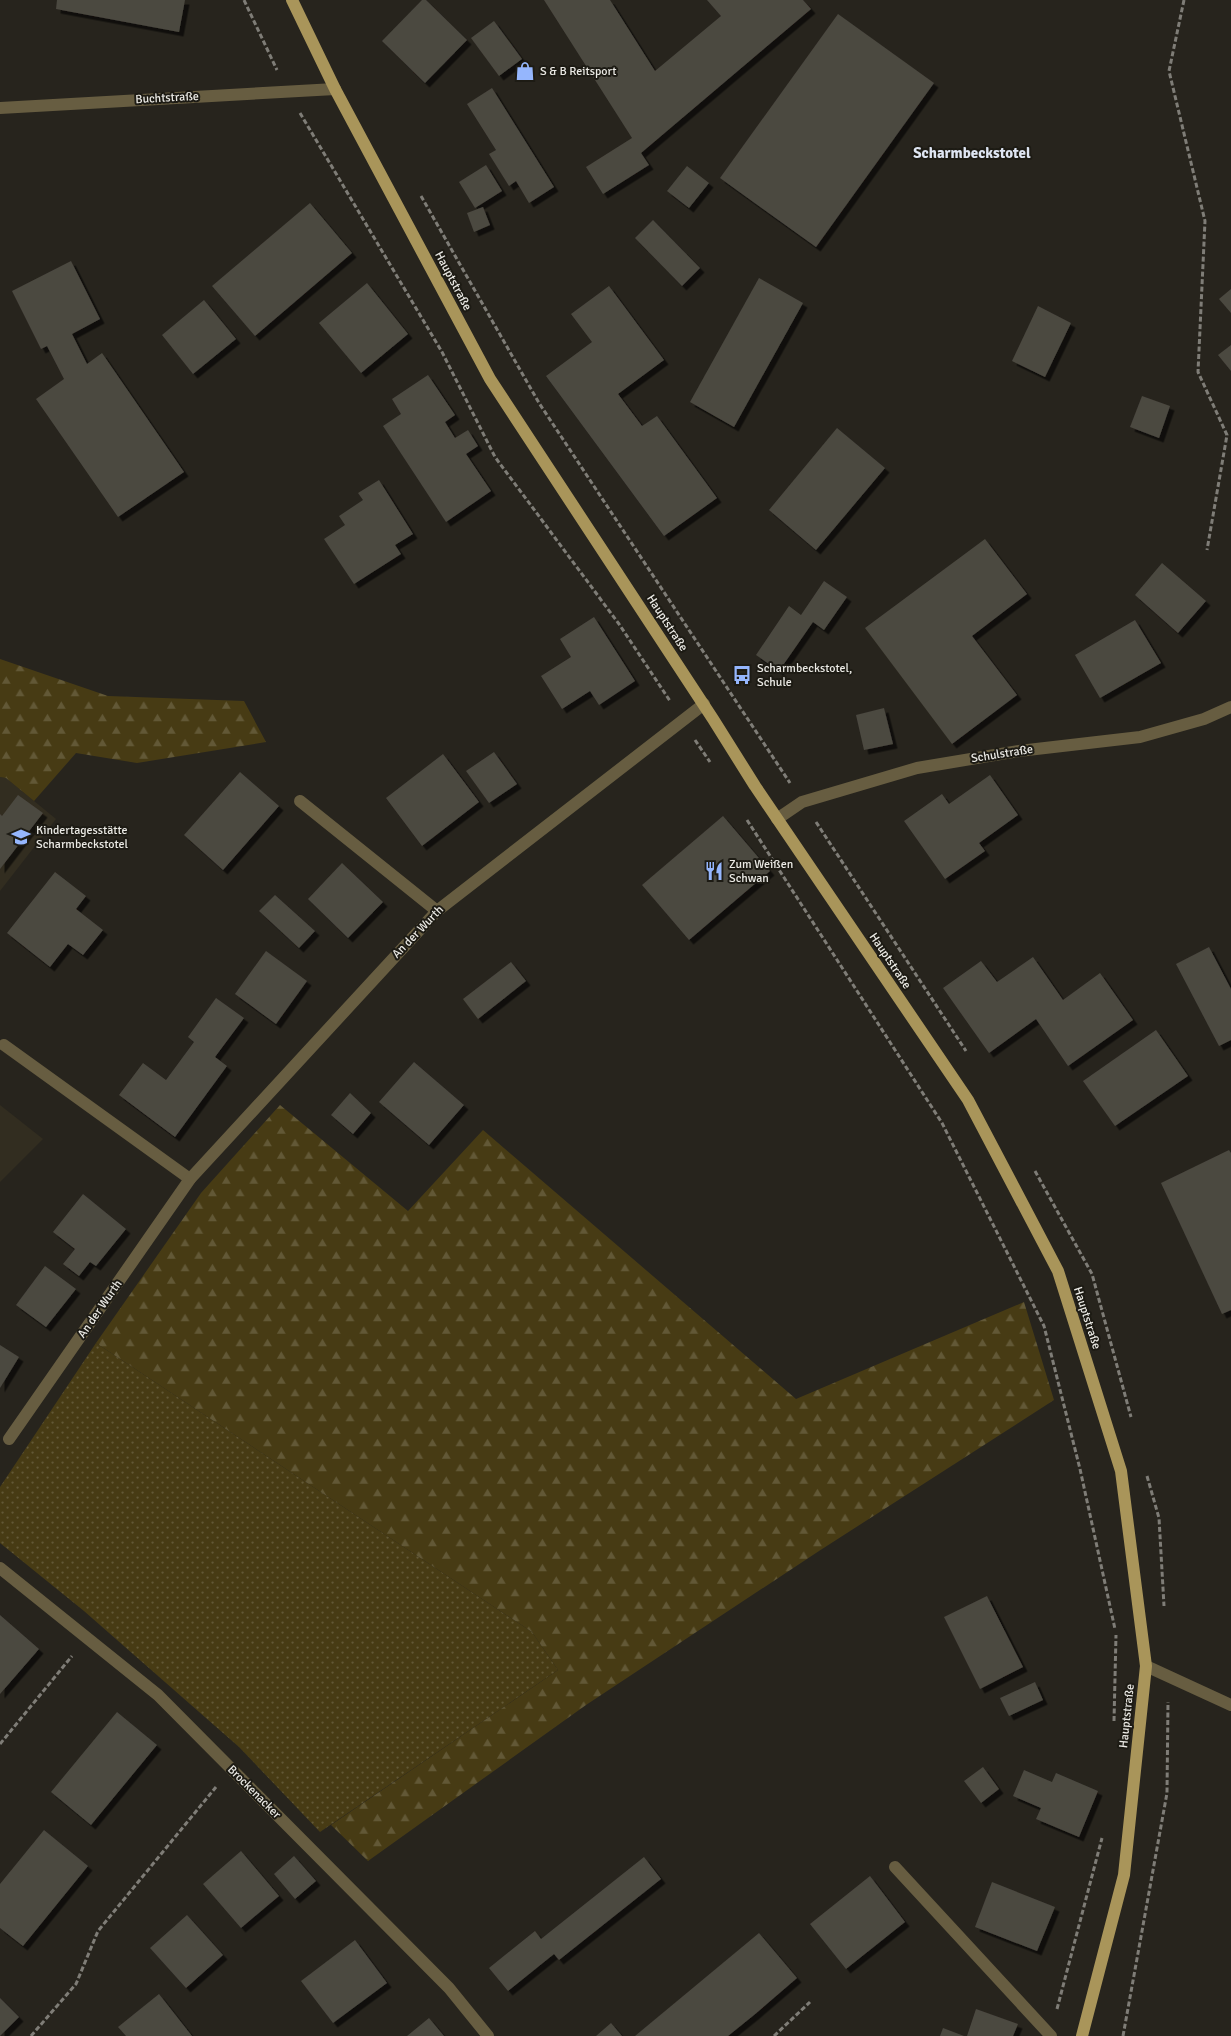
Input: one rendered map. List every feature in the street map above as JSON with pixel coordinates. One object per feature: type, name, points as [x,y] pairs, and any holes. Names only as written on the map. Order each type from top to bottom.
[{"type":"main road","name":"Hauptstraße","points":[[292,0],[335,89],[490,379],[704,704],[777,819],[968,1100],[1058,1271],[1121,1471],[1146,1666],[1124,1875],[1082,2036]]},
{"type":"street","name":"Buchtstraße","points":[[0,108],[335,89]]},
{"type":"street","name":"An der Wurth","points":[[9,1439],[190,1179],[437,911],[684,722],[704,704]]},
{"type":"street","name":"Schulstraße","points":[[777,819],[802,802],[917,768],[1018,751],[1140,737],[1204,719],[1231,707]]},
{"type":"street","points":[[300,801],[437,911]]},
{"type":"street","points":[[4,1045],[190,1179]]},
{"type":"street","name":"Brockenacker","points":[[0,1568],[158,1695],[449,1988],[488,2036]]},
{"type":"street","points":[[1146,1666],[1231,1705]]},
{"type":"street","points":[[895,1867],[1050,2036]]},
{"type":"path","points":[[244,0],[287,92],[442,352],[496,457],[619,624],[715,770]]},
{"type":"path","points":[[1184,0],[1169,70],[1205,221],[1198,372],[1227,435],[1208,550]]},
{"type":"path","points":[[418,190],[539,403],[968,1055]]},
{"type":"path","points":[[746,818],[942,1123],[1044,1326],[1080,1469],[1116,1634],[1114,1728]]},
{"type":"path","points":[[1031,1164],[1092,1274],[1133,1424]]},
{"type":"path","points":[[1146,1471],[1159,1518],[1164,1606]]},
{"type":"path","points":[[0,1744],[86,1638]]},
{"type":"path","points":[[1123,2036],[1167,1793],[1168,1676]]},
{"type":"path","points":[[31,2036],[76,1984],[98,1932],[231,1769]]},
{"type":"path","points":[[1050,2036],[1104,1832]]},
{"type":"path","points":[[774,2036],[810,2002]]},
{"type":"shaded area","name":"Kindertagesstätte Scharmbeckstotel","points":[[0,777],[6,778],[56,819],[0,891]]},
{"type":"shaded area","points":[[0,1105],[43,1139],[0,1182]]},
{"type":"green space","points":[[0,659],[108,696],[244,701],[266,742],[137,763],[76,753],[34,801],[6,778],[0,777]]},
{"type":"green space","points":[[280,1105],[408,1211],[483,1130],[796,1399],[1024,1302],[1054,1400],[819,1551],[586,1705],[368,1861],[331,1825],[558,1670],[532,1632],[96,1343],[201,1193]]},
{"type":"green space","points":[[96,1343],[532,1632],[558,1670],[320,1832],[239,1747],[84,1611],[0,1543],[0,1487]]},
{"type":"building","points":[[57,0],[185,0],[179,32],[56,9]]},
{"type":"building","points":[[422,0],[426,0],[467,40],[425,83],[382,41]]},
{"type":"building","points":[[544,0],[610,0],[655,71],[721,16],[707,0],[803,0],[811,9],[641,153],[649,165],[603,194],[586,167],[632,138]]},
{"type":"building","points":[[838,14],[934,83],[816,247],[720,178]]},
{"type":"building","points":[[494,21],[522,59],[499,76],[471,38]]},
{"type":"building","points":[[492,88],[554,187],[529,203],[516,181],[509,186],[489,154],[496,150],[467,104]]},
{"type":"building","points":[[486,165],[502,191],[475,208],[459,182]]},
{"type":"building","points":[[687,166],[709,183],[689,208],[667,191]]},
{"type":"building","points":[[310,203],[352,253],[255,336],[212,286]]},
{"type":"building","points":[[483,207],[490,225],[474,232],[467,213]]},
{"type":"building","points":[[653,220],[700,268],[682,286],[635,238]]},
{"type":"building","points":[[71,261],[100,319],[72,334],[87,364],[102,353],[184,472],[118,517],[36,399],[64,379],[47,346],[41,349],[12,291]]},
{"type":"building","points":[[759,278],[803,303],[734,427],[690,402]]},
{"type":"building","points":[[367,283],[408,334],[361,373],[319,323]]},
{"type":"building","points":[[609,286],[664,360],[618,394],[642,426],[657,416],[717,498],[664,536],[546,376],[592,342],[571,314]]},
{"type":"building","points":[[1231,289],[1231,313],[1219,299]]},
{"type":"building","points":[[204,300],[236,339],[193,374],[162,335]]},
{"type":"building","points":[[1038,306],[1071,323],[1045,377],[1012,361]]},
{"type":"building","points":[[1231,345],[1231,371],[1218,355]]},
{"type":"building","points":[[428,375],[455,415],[445,422],[455,438],[468,430],[478,446],[466,454],[491,491],[446,522],[383,426],[401,414],[392,399]]},
{"type":"building","points":[[1142,396],[1170,406],[1159,438],[1130,427]]},
{"type":"building","points":[[837,428],[885,468],[816,550],[769,510]]},
{"type":"building","points":[[379,480],[413,534],[395,545],[401,554],[354,584],[324,539],[345,525],[339,516],[363,500],[358,493]]},
{"type":"building","points":[[985,539],[1027,594],[972,636],[1017,695],[952,744],[865,628]]},
{"type":"building","points":[[1162,563],[1206,601],[1178,633],[1135,595]]},
{"type":"building","points":[[824,581],[847,597],[824,630],[813,622],[779,671],[756,655],[789,606],[801,615]]},
{"type":"building","points":[[594,617],[635,681],[599,705],[590,691],[562,709],[541,676],[571,657],[560,639]]},
{"type":"building","points":[[1135,620],[1161,663],[1100,698],[1075,655]]},
{"type":"building","points":[[884,708],[893,744],[864,750],[856,715]]},
{"type":"building","points":[[494,752],[517,784],[489,803],[466,771]]},
{"type":"building","points":[[443,754],[479,802],[422,846],[386,798]]},
{"type":"building","points":[[240,772],[279,806],[223,870],[184,835]]},
{"type":"building","points":[[990,775],[1018,815],[979,843],[985,851],[945,879],[904,821],[942,794],[949,804]]},
{"type":"building","points":[[18,795],[43,813],[0,869],[0,814],[2,816]]},
{"type":"building","points":[[723,816],[770,871],[689,940],[642,885]]},
{"type":"building","points":[[342,863],[383,902],[348,938],[308,899]]},
{"type":"building","points":[[55,872],[86,896],[76,909],[103,930],[83,955],[68,944],[50,967],[7,933]]},
{"type":"building","points":[[275,895],[315,931],[299,948],[259,911]]},
{"type":"building","points":[[1209,947],[1231,989],[1231,1040],[1219,1046],[1176,964]]},
{"type":"building","points":[[266,951],[307,981],[276,1024],[235,994]]},
{"type":"building","points":[[1033,957],[1063,1000],[1100,973],[1133,1020],[1068,1066],[1036,1019],[989,1053],[943,988],[981,961],[997,982]]},
{"type":"building","points":[[511,962],[526,981],[478,1019],[463,999]]},
{"type":"building","points":[[216,998],[244,1018],[215,1057],[227,1066],[175,1137],[119,1095],[143,1063],[166,1080],[194,1042],[188,1037]]},
{"type":"building","points":[[1156,1030],[1188,1076],[1115,1126],[1083,1081]]},
{"type":"building","points":[[414,1062],[464,1105],[429,1145],[379,1102]]},
{"type":"building","points":[[350,1093],[371,1113],[353,1134],[331,1115]]},
{"type":"building","points":[[1229,1150],[1231,1153],[1231,1310],[1222,1314],[1161,1183]]},
{"type":"building","points":[[83,1194],[126,1229],[96,1266],[90,1262],[79,1276],[63,1264],[75,1249],[53,1232]]},
{"type":"building","points":[[45,1266],[76,1289],[46,1327],[16,1305]]},
{"type":"building","points":[[0,1345],[19,1357],[0,1388]]},
{"type":"building","points":[[987,1596],[1023,1667],[980,1689],[944,1617]]},
{"type":"building","points":[[0,1615],[39,1649],[0,1694]]},
{"type":"building","points":[[1035,1682],[1043,1700],[1009,1716],[1000,1698]]},
{"type":"building","points":[[117,1712],[157,1745],[91,1825],[51,1792]]},
{"type":"building","points":[[983,1767],[999,1789],[981,1803],[964,1781]]},
{"type":"building","points":[[1024,1770],[1052,1782],[1056,1773],[1098,1791],[1079,1837],[1036,1819],[1041,1808],[1013,1796]]},
{"type":"building","points":[[44,1830],[88,1866],[23,1946],[0,1928],[0,1884]]},
{"type":"building","points":[[241,1851],[279,1896],[241,1928],[203,1884]]},
{"type":"building","points":[[294,1856],[316,1881],[295,1899],[274,1874]]},
{"type":"building","points":[[644,1857],[661,1879],[559,1960],[554,1954],[508,1991],[489,1968],[535,1931],[541,1939]]},
{"type":"building","points":[[870,1876],[905,1922],[846,1969],[810,1924]]},
{"type":"building","points":[[992,1882],[1055,1907],[1037,1951],[975,1927]]},
{"type":"building","points":[[187,1915],[223,1955],[186,1988],[150,1948]]},
{"type":"building","points":[[759,1933],[797,1978],[754,2015],[728,2036],[635,2036]]},
{"type":"building","points":[[355,1940],[387,1983],[333,2023],[301,1981]]},
{"type":"building","points":[[159,1994],[192,2036],[126,2036],[118,2027]]},
{"type":"building","points":[[0,1998],[19,2017],[0,2036]]},
{"type":"building","points":[[976,2009],[1018,2024],[1013,2036],[967,2036]]},
{"type":"building","points":[[429,2018],[444,2036],[407,2036]]},
{"type":"building","points":[[611,2023],[622,2036],[596,2036]]},
{"type":"building","points":[[943,2028],[964,2036],[940,2036]]},
{"type":"place","name":"S & B Reitsport","points":[[525,71]]},
{"type":"place","name":"Scharmbeckstotel, Schule","points":[[742,675]]},
{"type":"place","name":"Kindertagesstätte Scharmbeckstotel","points":[[21,837]]},
{"type":"place","name":"Zum Weißen Schwan","points":[[714,871]]},
{"type":"district","name":"Scharmbeckstotel","points":[[972,153]]}]
